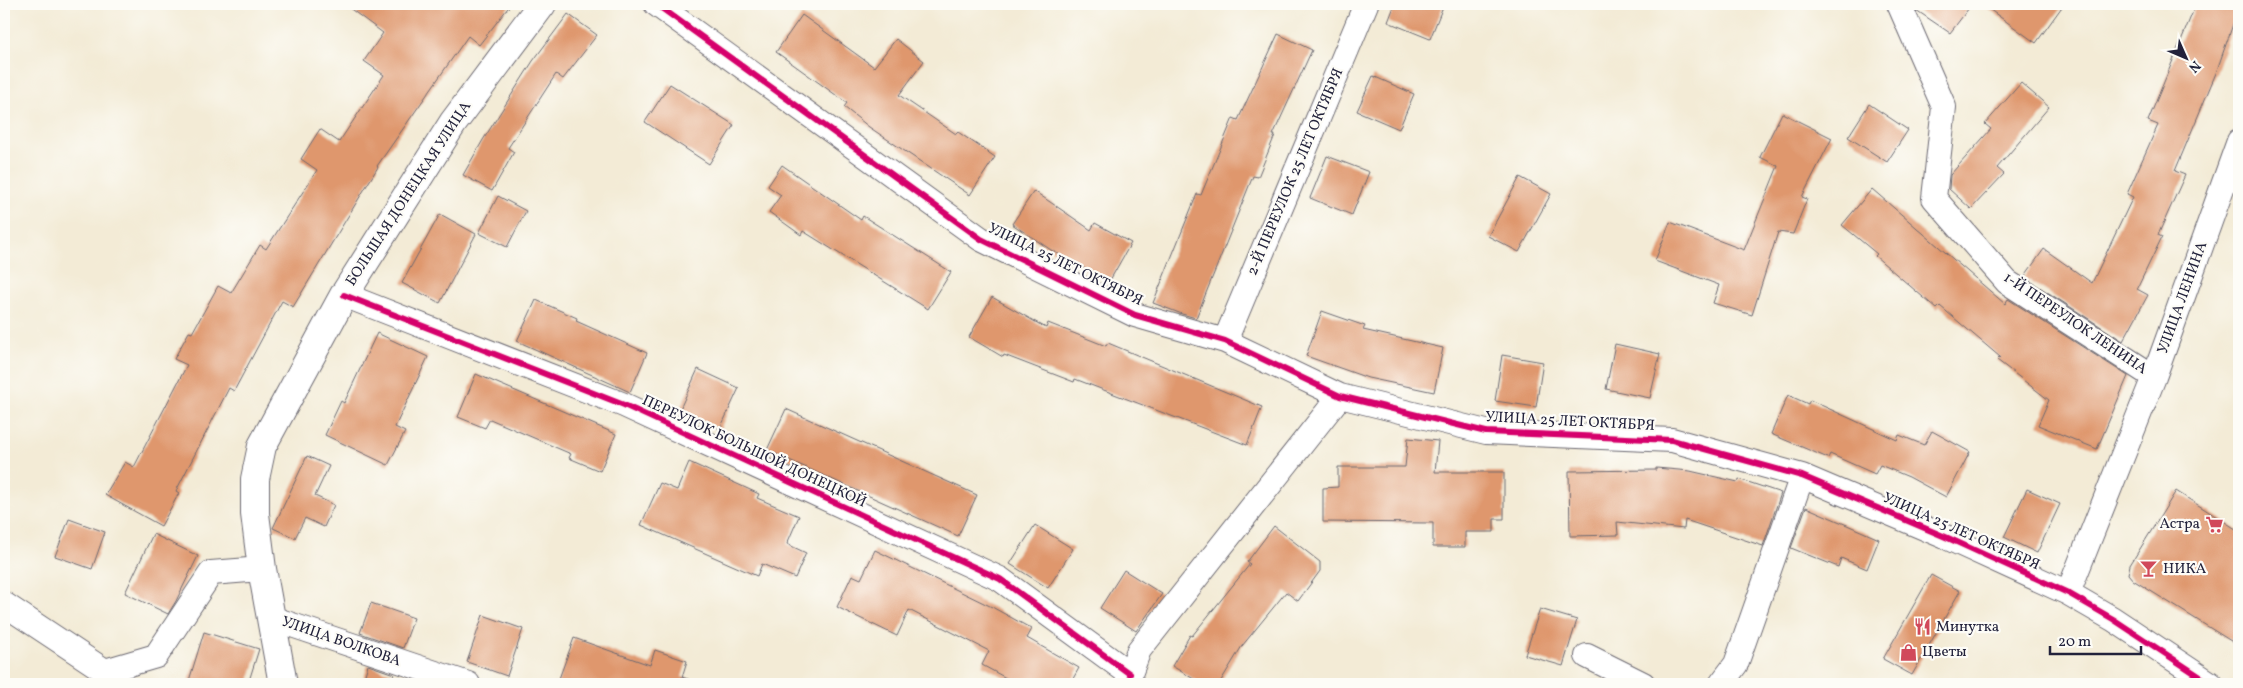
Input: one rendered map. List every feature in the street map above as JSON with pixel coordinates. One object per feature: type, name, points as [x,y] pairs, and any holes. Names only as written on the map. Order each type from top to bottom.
[{"type":"street","name":"БОЛЬШАЯ ДОНЕЦКАЯ УЛИЦА","points":[[284,684],[262,569],[255,514],[255,479],[262,446],[344,295],[453,123],[542,4]]},
{"type":"street","name":"УЛИЦА 25 ЛЕТ ОКТЯБРЯ","points":[[656,4],[981,239],[1135,315],[1225,341],[1340,396],[1486,432],[1672,440],[1802,476],[1948,538],[2068,593],[2112,619],[2211,684]]},
{"type":"street","name":"2-Й ПЕРЕУЛОК 25 ЛЕТ ОКТЯБРЯ","points":[[1225,341],[1366,4]]},
{"type":"street","name":"1-Й ПЕРЕУЛОК ЛЕНИНА","points":[[1899,4],[1944,107],[1934,198],[2007,282],[2154,377]]},
{"type":"street","name":"УЛИЦА ЛЕНИНА","points":[[2068,593],[2154,377],[2239,141]]},
{"type":"street","name":"ПЕРЕУЛОК БОЛЬШОЙ ДОНЕЦКОЙ","points":[[344,295],[624,405],[1000,579],[1131,679]]},
{"type":"street","points":[[1131,679],[1139,650],[1340,396]]},
{"type":"street","points":[[1721,684],[1736,664],[1802,476]]},
{"type":"street","points":[[4,604],[105,671],[156,656],[211,573],[262,569]]},
{"type":"street","name":"УЛИЦА ВОЛКОВА","points":[[271,618],[468,684]]},
{"type":"street","points":[[1587,656],[1643,684]]},
{"type":"building","points":[[344,4],[511,4],[479,45],[468,36],[377,166],[293,307],[282,301],[234,391],[229,388],[176,491],[179,493],[161,526],[105,495],[125,462],[134,467],[187,365],[174,359],[189,332],[192,333],[218,286],[231,293],[260,245],[266,249],[317,170],[301,159],[320,129],[339,142],[384,75],[364,61],[383,33]]},
{"type":"building","points":[[1395,4],[1444,4],[1430,39],[1388,22]]},
{"type":"building","points":[[1914,4],[1972,4],[1950,33],[1916,10]]},
{"type":"building","points":[[1982,4],[2064,4],[2036,43]]},
{"type":"building","points":[[2196,4],[2239,4],[2239,7],[2216,73],[2175,171],[2185,175],[2158,235],[2162,237],[2137,289],[2148,295],[2123,341],[2024,277],[2044,249],[2092,283],[2133,197],[2127,194],[2158,125],[2148,121]]},
{"type":"building","points":[[568,14],[597,35],[563,79],[556,74],[508,148],[514,152],[492,191],[463,175],[533,61]]},
{"type":"building","points":[[802,15],[874,67],[896,39],[924,61],[899,95],[956,134],[958,132],[995,157],[970,195],[869,127],[844,107],[847,103],[776,52]]},
{"type":"building","points":[[1278,34],[1312,50],[1273,135],[1275,135],[1258,177],[1253,176],[1196,318],[1153,303],[1197,194],[1201,195],[1233,118],[1238,120]]},
{"type":"building","points":[[1373,76],[1414,94],[1399,129],[1357,111]]},
{"type":"building","points":[[2021,83],[2049,107],[1997,168],[2004,174],[1971,209],[1949,189],[1950,175],[1991,129],[1985,124]]},
{"type":"building","points":[[670,84],[734,125],[709,164],[645,122]]},
{"type":"building","points":[[1869,104],[1908,130],[1887,162],[1848,137]]},
{"type":"building","points":[[1782,113],[1832,138],[1802,197],[1807,199],[1793,234],[1778,232],[1752,315],[1713,303],[1719,285],[1655,261],[1670,222],[1744,250],[1778,166],[1760,157]]},
{"type":"building","points":[[1327,156],[1369,172],[1352,215],[1310,198]]},
{"type":"building","points":[[782,165],[861,220],[863,216],[951,272],[928,309],[803,231],[801,235],[769,212],[781,195],[768,186]]},
{"type":"building","points":[[1520,177],[1551,194],[1519,252],[1488,236]]},
{"type":"building","points":[[1872,189],[2005,304],[2008,299],[2128,376],[2097,449],[2038,425],[2049,400],[1997,360],[2000,357],[1940,306],[1937,309],[1842,225]]},
{"type":"building","points":[[1034,191],[1091,230],[1095,223],[1131,243],[1109,282],[1051,250],[1012,224]]},
{"type":"building","points":[[498,196],[526,211],[507,247],[479,233]]},
{"type":"building","points":[[440,214],[476,234],[440,303],[402,283]]},
{"type":"building","points":[[992,297],[1046,328],[1048,323],[1106,346],[1108,343],[1262,407],[1247,445],[1075,379],[1074,382],[1004,355],[1003,357],[969,337]]},
{"type":"building","points":[[536,300],[577,318],[576,321],[647,353],[630,392],[517,341]]},
{"type":"building","points":[[1322,311],[1365,326],[1363,330],[1443,348],[1434,392],[1368,378],[1306,356]]},
{"type":"building","points":[[377,333],[428,357],[395,427],[405,432],[388,465],[325,435],[341,401],[344,403]]},
{"type":"building","points":[[1615,344],[1660,354],[1650,398],[1606,389]]},
{"type":"building","points":[[1502,355],[1543,362],[1536,407],[1495,401]]},
{"type":"building","points":[[698,369],[739,388],[720,429],[679,411]]},
{"type":"building","points":[[476,374],[616,434],[600,471],[569,458],[571,454],[490,419],[485,428],[458,417]]},
{"type":"building","points":[[1788,395],[1808,404],[1810,400],[1897,440],[1899,435],[1924,445],[1932,431],[1970,452],[1946,497],[1909,477],[1880,465],[1875,474],[1830,454],[1828,458],[1771,434]]},
{"type":"building","points":[[786,409],[977,495],[958,536],[767,450]]},
{"type":"building","points":[[1408,438],[1438,441],[1435,472],[1504,472],[1504,519],[1494,519],[1494,532],[1465,532],[1465,547],[1433,547],[1433,523],[1323,522],[1323,488],[1338,487],[1338,467],[1405,467]]},
{"type":"building","points":[[307,456],[329,466],[315,496],[334,505],[324,527],[305,518],[295,538],[273,528]]},
{"type":"building","points":[[689,462],[759,494],[757,498],[799,516],[787,544],[806,553],[795,578],[762,564],[757,576],[641,525],[660,483],[677,490]]},
{"type":"building","points":[[1656,468],[1690,471],[1738,482],[1739,479],[1781,493],[1763,546],[1685,520],[1684,529],[1617,522],[1618,535],[1570,536],[1569,471],[1656,470]]},
{"type":"building","points":[[2027,489],[2060,504],[2037,553],[2004,537]]},
{"type":"building","points":[[2176,491],[2239,531],[2239,646],[2133,580],[2128,574],[2130,565]]},
{"type":"building","points":[[1806,507],[1879,539],[1867,569],[1841,558],[1838,567],[1791,548]]},
{"type":"building","points":[[69,519],[105,532],[92,569],[55,556]]},
{"type":"building","points":[[1035,525],[1073,549],[1048,588],[1010,564]]},
{"type":"building","points":[[1274,526],[1320,562],[1320,571],[1298,601],[1286,592],[1242,646],[1219,684],[1202,684],[1172,666],[1190,635],[1192,636],[1250,564],[1247,562]]},
{"type":"building","points":[[153,534],[198,556],[168,614],[125,593]]},
{"type":"building","points":[[875,550],[992,607],[1032,629],[1027,638],[1079,668],[1070,684],[1017,684],[982,665],[989,651],[909,610],[897,636],[837,607],[852,575],[861,579]]},
{"type":"building","points":[[1124,570],[1162,594],[1136,631],[1100,608]]},
{"type":"building","points":[[1931,575],[1960,591],[1912,675],[1883,659]]},
{"type":"building","points":[[371,603],[414,618],[403,648],[360,633]]},
{"type":"building","points":[[1540,609],[1577,620],[1563,666],[1525,655]]},
{"type":"building","points":[[483,615],[523,629],[507,676],[467,662]]},
{"type":"building","points":[[204,632],[259,649],[248,684],[188,684]]},
{"type":"building","points":[[574,638],[650,665],[655,650],[687,661],[682,677],[694,681],[693,684],[557,684]]},
{"type":"building","points":[[368,665],[394,674],[390,684],[362,684]]},
{"type":"cycle path","points":[[656,4],[981,239],[1135,315],[1225,341],[1340,396],[1486,432],[1672,440],[1802,476],[1948,538],[2068,593],[2113,619],[2211,684]]},
{"type":"cycle path","points":[[344,295],[624,405],[1000,579],[1130,674]]},
{"type":"place","name":"Астра","points":[[2214,524]]},
{"type":"place","name":"НИКА","points":[[2149,569]]},
{"type":"place","name":"Минутка","points":[[1922,627]]},
{"type":"place","name":"Цветы","points":[[1908,652]]}]
